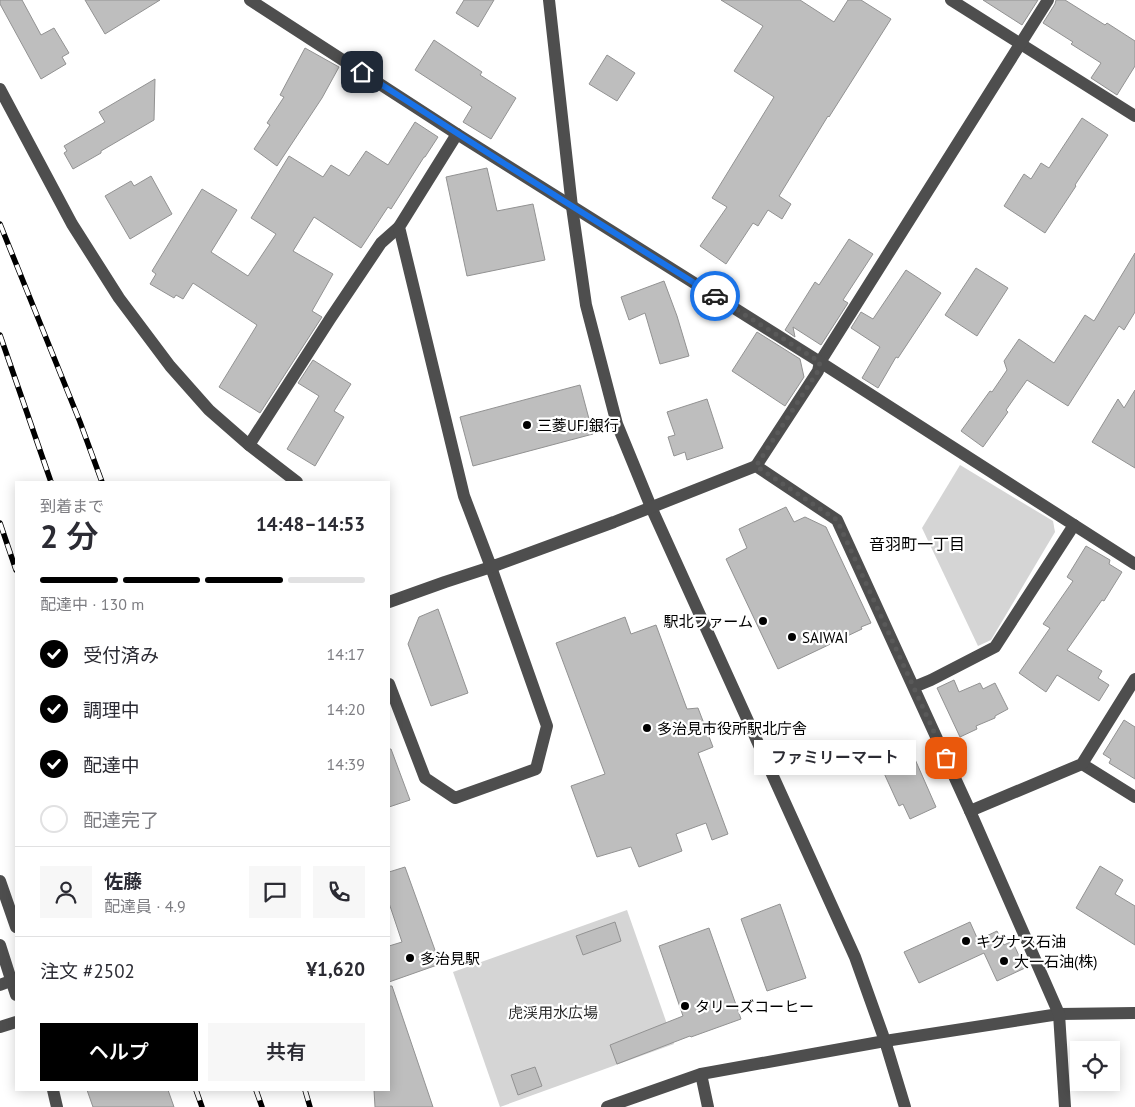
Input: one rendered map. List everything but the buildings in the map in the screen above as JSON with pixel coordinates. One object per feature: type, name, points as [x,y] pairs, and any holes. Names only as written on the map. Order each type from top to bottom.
[{"type":"street","points":[[250,0],[572,207],[820,362],[1135,564]]},
{"type":"street","points":[[549,0],[572,207],[586,306],[617,424],[651,507],[855,957],[885,1041],[905,1107]]},
{"type":"street","points":[[951,0],[1135,116]]},
{"type":"street","points":[[390,602],[614,522],[756,466],[818,371],[820,362],[1048,0]]},
{"type":"street","points":[[0,89],[72,224],[118,298],[170,366],[209,410],[249,445],[296,481]]},
{"type":"street","points":[[249,445],[381,243],[400,227],[458,134]]},
{"type":"street","points":[[390,687],[425,778],[455,798],[536,768],[547,726],[464,496],[400,227]]},
{"type":"street","points":[[756,466],[837,520],[1060,1014],[1065,1107]]},
{"type":"street","points":[[914,687],[932,680],[995,647],[1074,525]]},
{"type":"street","points":[[970,812],[1082,764],[1135,679]]},
{"type":"street","points":[[1082,764],[1135,797]]},
{"type":"street","points":[[0,881],[15,923]]},
{"type":"street","points":[[0,946],[15,992]]},
{"type":"street","points":[[0,985],[15,979]]},
{"type":"street","points":[[607,1107],[701,1074],[885,1041],[1060,1014],[1135,1013]]},
{"type":"street","points":[[0,1027],[15,1022]]},
{"type":"street","points":[[701,1074],[708,1107]]},
{"type":"street","points":[[53,1091],[57,1107]]},
{"type":"green space","points":[[960,465],[1053,521],[1055,532],[991,640],[978,646],[922,528]]},
{"type":"green space","name":"虎渓用水広場","points":[[627,910],[674,1044],[500,1107],[453,972]]},
{"type":"railway","points":[[0,224],[80,422],[102,481]]},
{"type":"railway","points":[[0,335],[51,481]]},
{"type":"railway","points":[[0,523],[15,567]]},
{"type":"railway","points":[[196,1091],[202,1107]]},
{"type":"railway","points":[[256,1091],[262,1107]]},
{"type":"railway","points":[[305,1091],[310,1107]]},
{"type":"way so far","points":[[715,296],[820,362],[818,371],[756,466],[837,520],[946,758]]},
{"type":"place","name":"三菱UFJ銀行","points":[[527,425]]},
{"type":"place","name":"駅北ファーム","points":[[763,621]]},
{"type":"place","name":"SAIWAI","points":[[792,637]]},
{"type":"place","name":"多治見市役所駅北庁舎","points":[[647,728]]},
{"type":"place","name":"ファミリーマート","points":[[946,758]]},
{"type":"place","name":"キグナス石油","points":[[966,941]]},
{"type":"place","name":"多治見駅","points":[[410,958]]},
{"type":"place","name":"大一石油(株)","points":[[1004,961]]},
{"type":"place","name":"タリーズコーヒー","points":[[685,1006]]},
{"type":"district","name":"音羽町一丁目","points":[[917,544]]},
{"type":"route","points":[[362,72],[715,296]]}]
